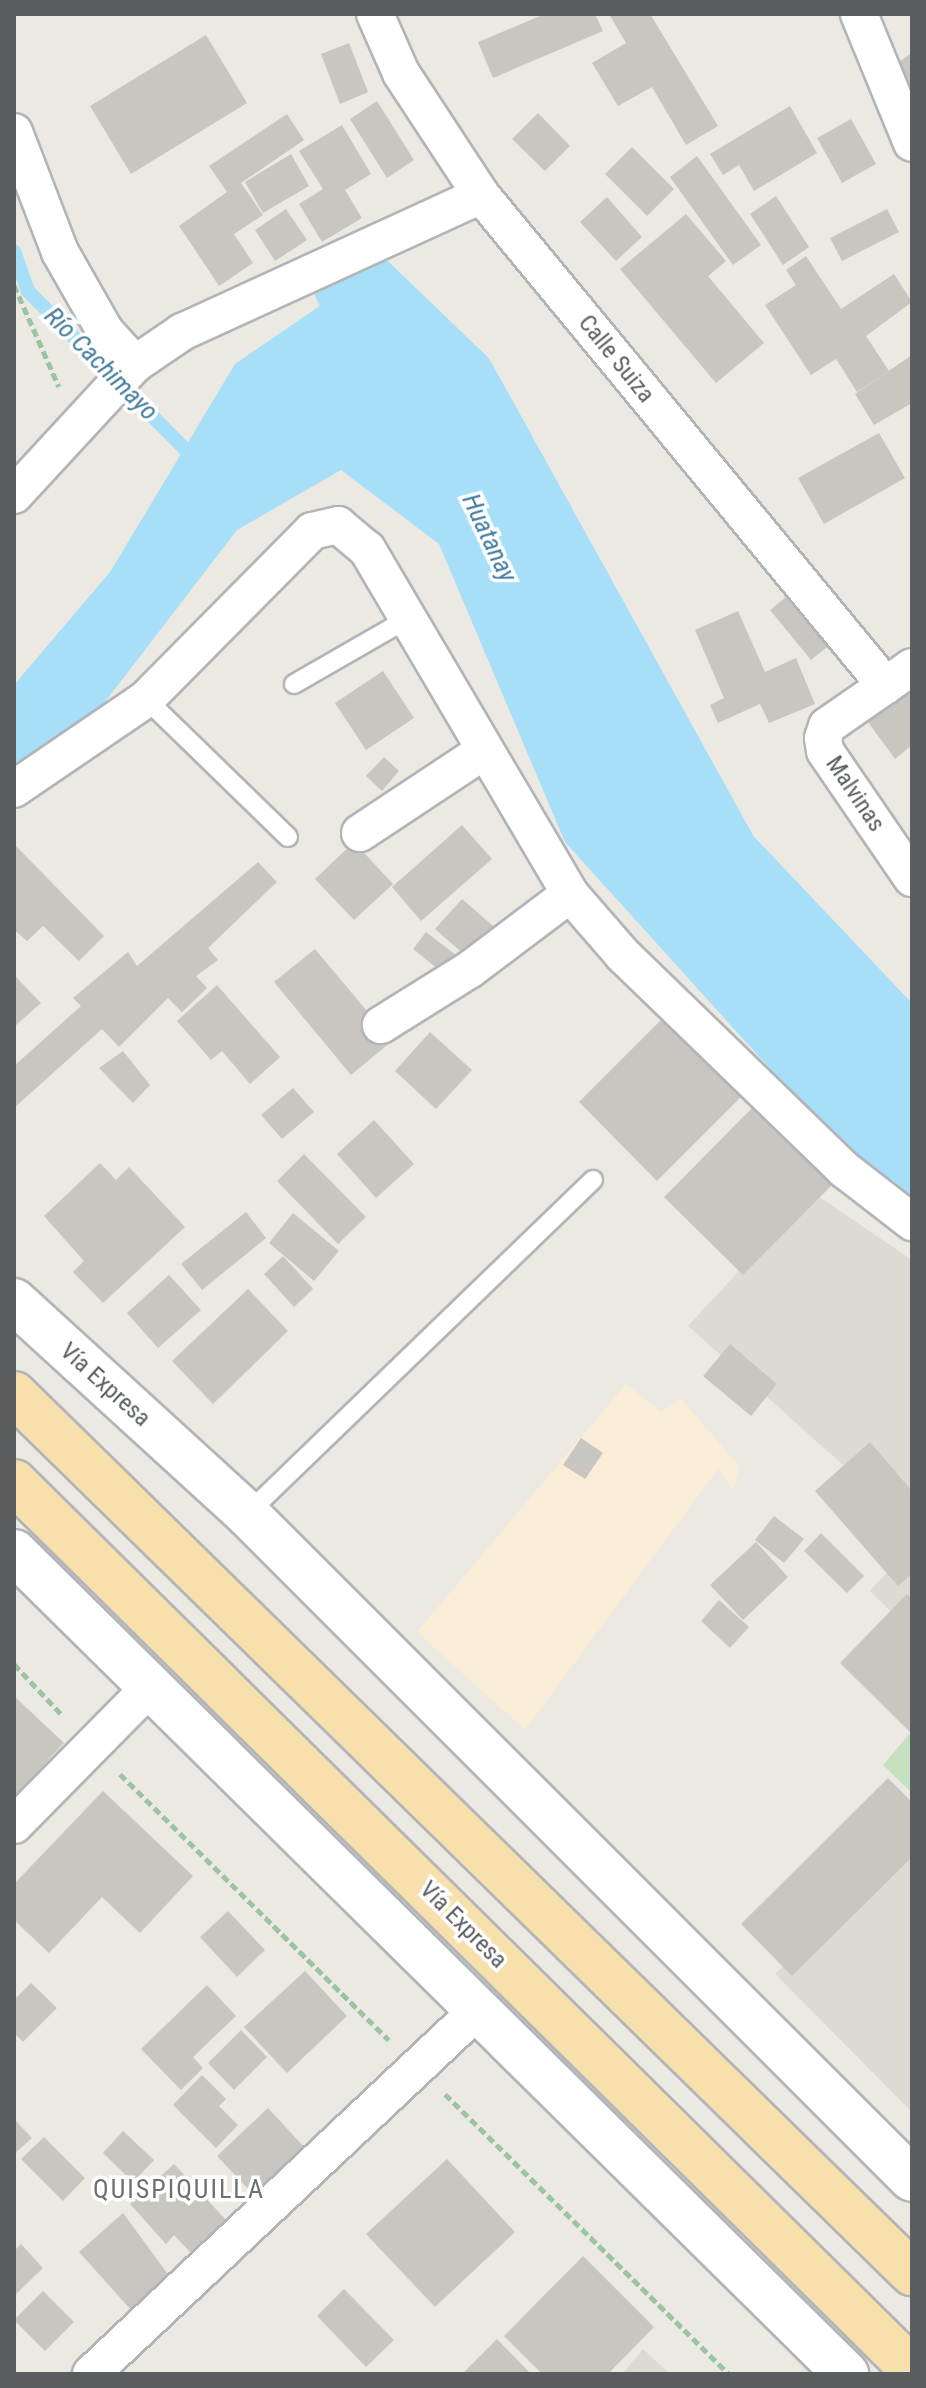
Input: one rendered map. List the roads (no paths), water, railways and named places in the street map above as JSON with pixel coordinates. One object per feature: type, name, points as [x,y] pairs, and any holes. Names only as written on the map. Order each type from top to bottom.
[{"type":"main road","name":"Vía Expresa","points":[[14,1301],[247,1514],[912,2179]]},
{"type":"main road","points":[[14,1394],[912,2273]]},
{"type":"main road","name":"Vía Expresa","points":[[14,1482],[912,2369]]},
{"type":"main road","name":"Vía Expresa","points":[[14,1552],[846,2374]]},
{"type":"street","name":"Calle Suiza","points":[[375,14],[401,73],[481,195],[899,677]]},
{"type":"street","points":[[859,14],[912,143]]},
{"type":"street","points":[[14,132],[60,252],[105,331],[135,364]]},
{"type":"street","points":[[14,495],[135,364],[182,332],[481,195]]},
{"type":"street","points":[[14,789],[146,699],[312,531],[338,525],[367,549],[570,894],[623,955],[834,1159],[912,1222]]},
{"type":"street","name":"Malvinas","points":[[899,677],[827,726],[823,738],[825,751],[912,878]]},
{"type":"street","points":[[360,833],[484,751]]},
{"type":"street","points":[[381,1025],[469,970],[570,894]]},
{"type":"street","points":[[14,1825],[150,1687]]},
{"type":"street","points":[[91,2374],[478,2010]]},
{"type":"lane","points":[[294,684],[407,619]]},
{"type":"lane","points":[[146,699],[288,837]]},
{"type":"lane","points":[[247,1514],[593,1180]]},
{"type":"water","name":"Huatanay","points":[[353,283],[457,383],[721,860],[912,1061],[912,1198],[858,1166],[565,842],[439,544],[341,470],[237,530],[85,728],[14,771],[14,685],[110,572],[235,364]]},
{"type":"waterway","name":"Río Cachimayo","points":[[14,251],[28,291],[198,462]]},
{"type":"waterway","points":[[353,283],[457,383],[721,860],[912,1061]]},
{"type":"district","name":"QUISPIQUILLA","points":[[179,2190]]}]
